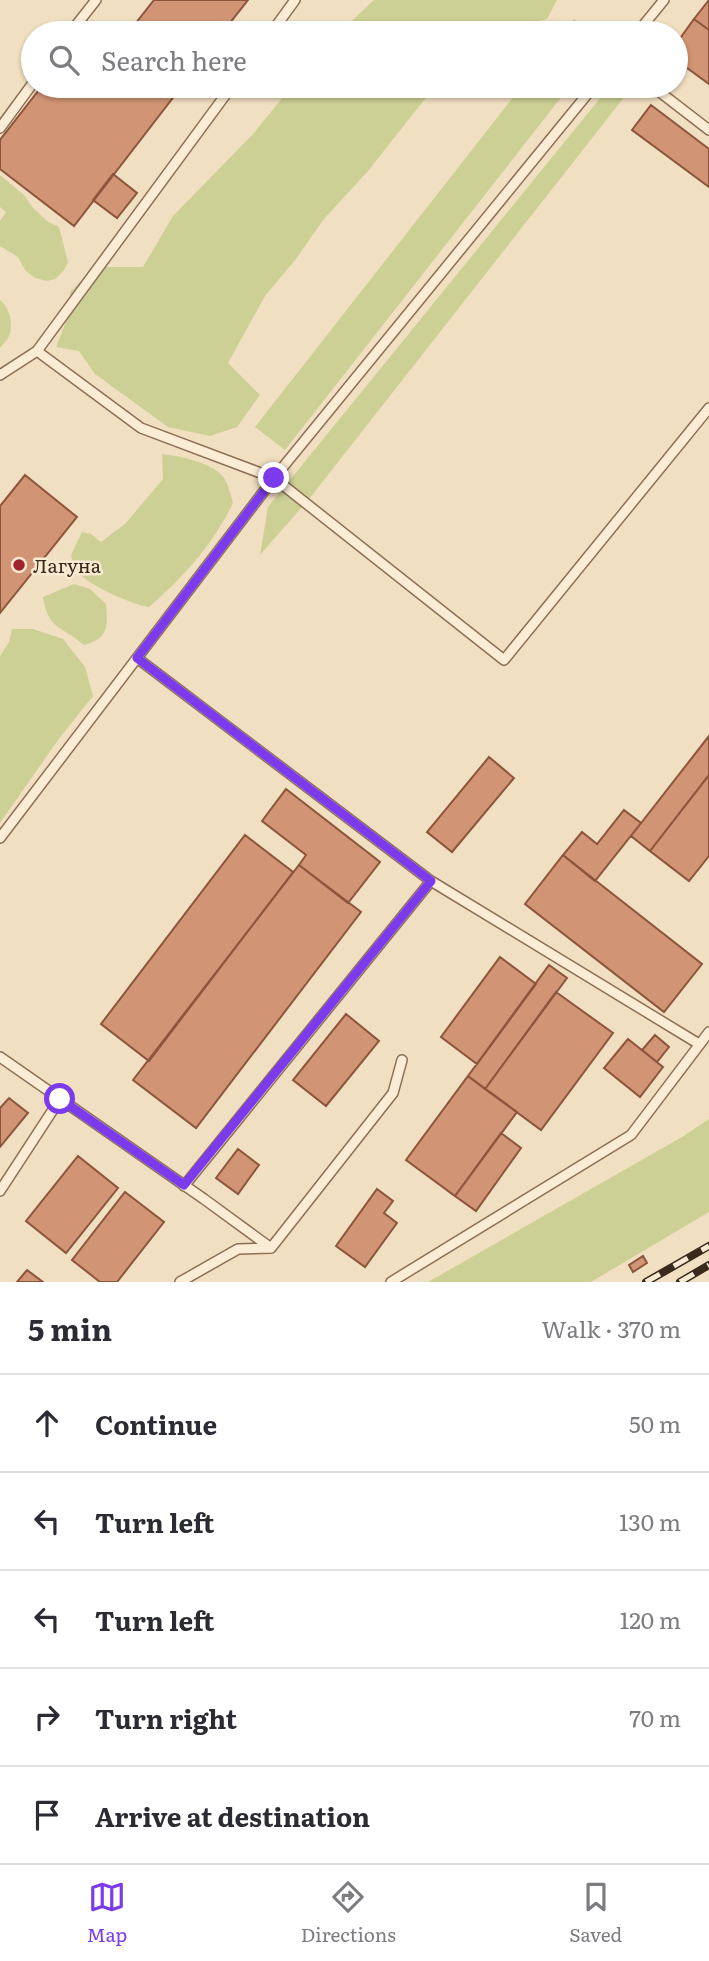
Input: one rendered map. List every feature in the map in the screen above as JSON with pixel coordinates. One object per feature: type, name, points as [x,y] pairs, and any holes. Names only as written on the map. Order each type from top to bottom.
[{"type":"lane","points":[[79,21],[96,0]]},
{"type":"lane","points":[[280,21],[295,0]]},
{"type":"lane","points":[[647,21],[664,0]]},
{"type":"lane","points":[[0,128],[22,98]]},
{"type":"lane","points":[[0,375],[37,351],[223,98]]},
{"type":"lane","points":[[0,838],[274,478],[584,98]]},
{"type":"lane","points":[[668,98],[709,130]]},
{"type":"lane","points":[[37,351],[141,428],[274,478],[504,660],[709,408]]},
{"type":"lane","points":[[137,658],[431,881],[699,1044]]},
{"type":"lane","points":[[184,1185],[431,881]]},
{"type":"lane","points":[[391,1282],[631,1135],[709,1032]]},
{"type":"lane","points":[[0,1057],[271,1248]]},
{"type":"lane","points":[[271,1248],[393,1093],[402,1060]]},
{"type":"lane","points":[[0,1191],[60,1099]]},
{"type":"lane","points":[[180,1282],[238,1249],[271,1248]]},
{"type":"green space","points":[[374,0],[557,0],[547,19],[538,21],[352,21]]},
{"type":"green space","points":[[282,98],[426,98],[368,171],[324,219],[265,296],[228,363],[260,395],[237,427],[210,436],[168,427],[95,374],[79,351],[56,347],[70,312],[70,292],[95,267],[143,267],[173,216],[253,134]]},
{"type":"green space","points":[[513,98],[561,98],[285,450],[255,427]]},
{"type":"green space","points":[[600,98],[624,98],[309,499],[260,555],[268,507]]},
{"type":"green space","points":[[0,175],[24,195],[47,221],[59,227],[68,262],[55,279],[47,281],[35,278],[25,270],[18,257],[0,246],[0,221],[6,212],[0,207]]},
{"type":"green space","points":[[0,300],[8,310],[11,324],[9,335],[0,348]]},
{"type":"green space","points":[[162,454],[188,459],[215,469],[226,481],[233,503],[217,532],[197,559],[149,607],[121,598],[81,576],[71,555],[82,532],[91,534],[101,542],[125,524],[163,479]]},
{"type":"green space","points":[[74,584],[90,589],[106,604],[105,631],[98,639],[84,645],[52,622],[43,597]]},
{"type":"green space","points":[[12,629],[33,629],[63,639],[85,667],[93,696],[58,740],[0,823],[0,656],[9,642]]},
{"type":"green space","points":[[709,1119],[709,1212],[591,1282],[428,1282],[682,1137]]},
{"type":"building","points":[[154,0],[248,0],[231,21],[137,21]]},
{"type":"building","points":[[709,0],[709,30],[694,19]]},
{"type":"building","points":[[694,19],[709,30],[709,84],[688,69],[688,27]]},
{"type":"building","points":[[33,98],[173,98],[74,226],[0,169],[0,140]]},
{"type":"building","points":[[651,105],[709,149],[709,187],[632,130]]},
{"type":"building","points":[[113,174],[137,193],[117,218],[93,200]]},
{"type":"building","name":"Лагуна","points":[[25,475],[77,517],[0,613],[0,506]]},
{"type":"building","points":[[709,736],[709,775],[650,851],[631,836]]},
{"type":"building","points":[[489,757],[514,778],[452,852],[427,832]]},
{"type":"building","points":[[709,775],[709,856],[689,881],[650,851]]},
{"type":"building","points":[[286,789],[380,862],[348,903],[299,865],[306,855],[262,821]]},
{"type":"building","points":[[624,810],[641,823],[595,881],[563,855],[582,832],[597,844]]},
{"type":"building","points":[[245,835],[293,872],[149,1061],[101,1024]]},
{"type":"building","points":[[563,855],[702,964],[664,1012],[525,904]]},
{"type":"building","points":[[299,865],[361,912],[196,1128],[133,1080]]},
{"type":"building","points":[[500,957],[536,984],[477,1064],[441,1037]]},
{"type":"building","points":[[549,965],[567,978],[485,1089],[468,1076]]},
{"type":"building","points":[[556,992],[613,1033],[541,1130],[485,1089]]},
{"type":"building","points":[[346,1014],[379,1041],[326,1106],[293,1080]]},
{"type":"building","points":[[655,1035],[669,1047],[657,1062],[642,1050]]},
{"type":"building","points":[[628,1039],[663,1067],[640,1097],[604,1068]]},
{"type":"building","points":[[468,1076],[517,1112],[455,1196],[406,1160]]},
{"type":"building","points":[[9,1098],[28,1113],[0,1147],[0,1108]]},
{"type":"building","points":[[501,1133],[521,1148],[476,1211],[455,1196]]},
{"type":"building","points":[[238,1149],[259,1165],[238,1194],[216,1178]]},
{"type":"building","points":[[78,1156],[118,1188],[66,1253],[26,1221]]},
{"type":"building","points":[[377,1189],[393,1201],[384,1213],[397,1223],[365,1267],[336,1246]]},
{"type":"building","points":[[125,1192],[164,1222],[117,1282],[100,1282],[72,1260]]},
{"type":"building","points":[[643,1256],[647,1263],[633,1272],[629,1265]]},
{"type":"building","points":[[27,1270],[43,1282],[17,1282]]},
{"type":"railway","points":[[646,1282],[709,1246]]},
{"type":"railway","points":[[680,1282],[709,1265]]},
{"type":"place","name":"Лагуна","points":[[19,565]]},
{"type":"route","points":[[60,1099],[184,1185],[431,881],[137,658],[274,478]]}]
